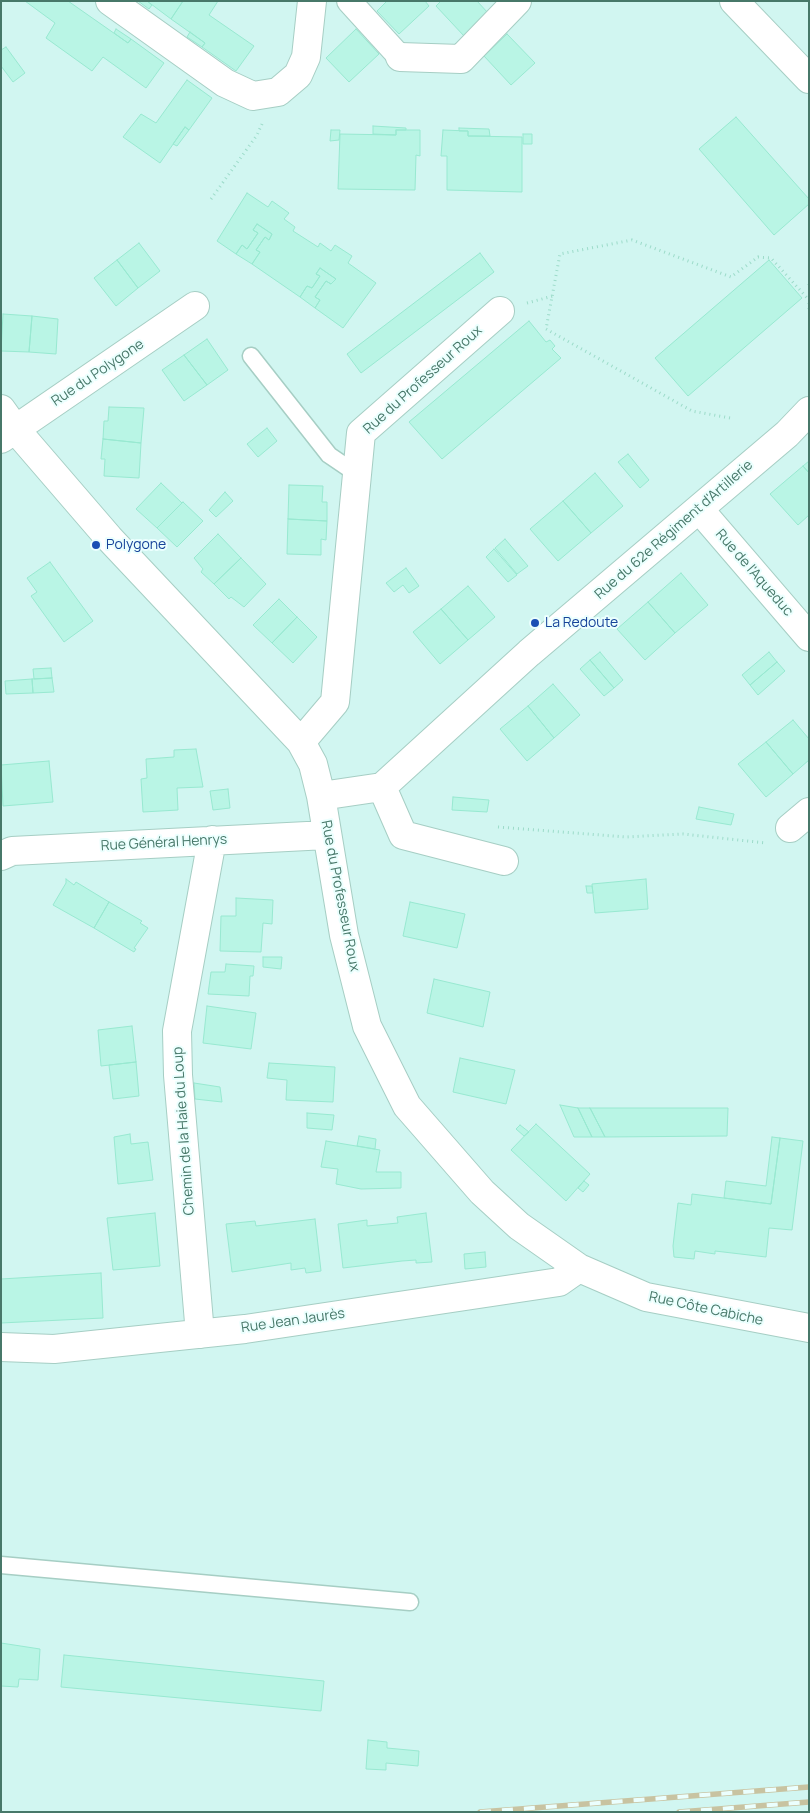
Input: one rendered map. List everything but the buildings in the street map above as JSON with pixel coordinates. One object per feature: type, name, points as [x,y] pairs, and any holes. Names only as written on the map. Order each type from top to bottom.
[{"type":"street","points":[[110,1],[225,83],[253,96],[278,92],[298,75],[306,57],[312,1]]},
{"type":"street","points":[[349,1],[400,58],[460,59],[517,1]]},
{"type":"street","points":[[745,5],[809,79]]},
{"type":"street","name":"Rue du Polygone","points":[[6,426],[195,306]]},
{"type":"street","name":"Rue du Professeur Roux","points":[[301,742],[336,702],[361,433],[500,311]]},
{"type":"street","name":"Rue du 62e Régiment d'Artillerie","points":[[382,787],[529,654],[787,434],[809,411]]},
{"type":"street","name":"Rue du Professeur Roux","points":[[6,426],[301,742],[313,764],[321,796],[344,935],[367,1026],[407,1106],[482,1192],[519,1226],[579,1268]]},
{"type":"street","name":"Rue de l'Aqueduc","points":[[699,509],[809,637]]},
{"type":"street","points":[[321,796],[382,787],[403,835],[504,861]]},
{"type":"street","name":"Rue Général Henrys","points":[[1,856],[12,851],[327,835]]},
{"type":"street","name":"Chemin de la Haie du Loup","points":[[200,1334],[178,1075],[177,1031],[212,840]]},
{"type":"street","name":"Rue Côte Cabiche","points":[[579,1268],[646,1297],[809,1328]]},
{"type":"street","name":"Rue Jean Jaurès","points":[[1,1347],[54,1349],[200,1334],[559,1282],[579,1268]]},
{"type":"lane","points":[[251,356],[329,455],[357,474]]},
{"type":"lane","points":[[1,1565],[410,1602]]},
{"type":"path","points":[[211,199],[257,135],[278,92]]},
{"type":"path","points":[[730,418],[692,412],[546,329],[560,254],[632,240],[731,277],[758,257],[771,258],[809,302],[809,312]]},
{"type":"path","points":[[492,827],[626,837],[683,834],[767,844]]},
{"type":"shaded area","points":[[1,1],[809,1],[809,1812],[1,1812]]},
{"type":"railway","points":[[480,1812],[809,1787]]},
{"type":"railway","points":[[679,1812],[809,1802]]},
{"type":"place","name":"Polygone","points":[[96,545]]},
{"type":"place","name":"La Redoute","points":[[535,623]]}]
